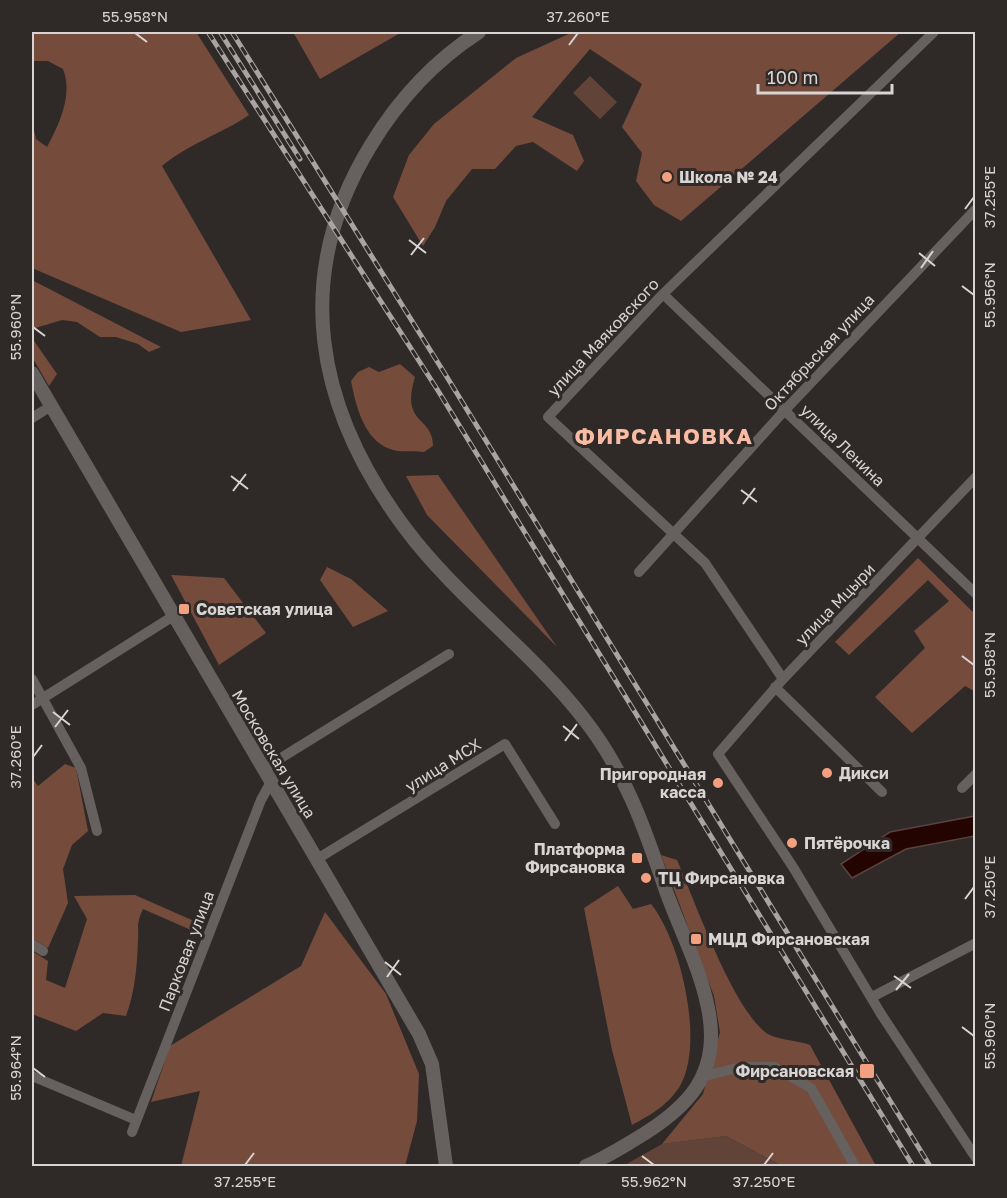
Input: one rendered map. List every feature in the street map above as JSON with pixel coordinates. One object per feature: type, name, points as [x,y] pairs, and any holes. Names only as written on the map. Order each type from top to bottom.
[{"type":"street","points":[[479,32],[429,71],[385,122],[352,179],[327,246],[322,288],[324,336],[332,387],[350,440],[378,491],[408,533],[582,716],[607,750],[633,798],[649,837],[709,1010],[709,1059],[689,1099],[660,1125],[586,1167]]},
{"type":"street","name":"улица Маяковского","points":[[783,679],[705,563],[548,417],[663,294],[934,32]]},
{"type":"street","name":"Октябрьская улица","points":[[639,572],[785,410],[975,209]]},
{"type":"street","name":"улица Ленина","points":[[663,294],[975,594]]},
{"type":"street","name":"Московская улица","points":[[32,374],[419,1034],[432,1064],[446,1167]]},
{"type":"street","points":[[32,418],[51,406]]},
{"type":"street","name":"улица Мцыри","points":[[872,997],[829,924],[718,754],[775,687],[919,539],[975,477]]},
{"type":"street","points":[[32,705],[175,615]]},
{"type":"street","points":[[262,766],[268,766],[449,654]]},
{"type":"street","points":[[32,679],[81,768],[97,831]]},
{"type":"street","points":[[775,687],[882,792]]},
{"type":"street","name":"улица МСХ","points":[[317,859],[505,744],[555,824]]},
{"type":"street","points":[[962,788],[975,774]]},
{"type":"street","name":"Парковая улица","points":[[132,1132],[261,800],[271,782]]},
{"type":"street","points":[[975,943],[872,997],[975,1158]]},
{"type":"street","points":[[32,944],[43,951]]},
{"type":"street","points":[[701,1077],[741,1067],[774,1067],[811,1088],[855,1167]]},
{"type":"street","points":[[32,1076],[136,1120]]},
{"type":"shaded area","points":[[32,32],[196,32],[249,115],[183,151],[162,166],[251,320],[181,332],[32,268],[32,122],[36,139],[47,147],[64,108],[67,88],[63,69],[48,61],[32,61]]},
{"type":"shaded area","points":[[293,32],[402,32],[320,79]]},
{"type":"shaded area","points":[[573,32],[901,32],[681,221],[654,205],[636,181],[642,153],[622,127],[642,84],[590,49],[532,117],[573,135],[584,161],[577,171],[533,142],[516,146],[495,169],[472,169],[446,201],[435,227],[423,246],[393,197],[409,155],[434,124],[516,58]]},
{"type":"shaded area","points":[[590,76],[617,102],[600,119],[573,93]]},
{"type":"shaded area","points":[[32,280],[161,347],[149,352],[138,344],[116,337],[100,337],[77,322],[62,320],[32,329]]},
{"type":"shaded area","points":[[32,338],[57,374],[49,386],[32,357]]},
{"type":"shaded area","points":[[400,364],[415,377],[411,404],[414,412],[432,436],[433,446],[424,452],[394,450],[381,445],[368,430],[356,401],[351,381],[358,372],[369,367],[379,372]]},
{"type":"shaded area","points":[[438,475],[557,647],[427,515],[406,476]]},
{"type":"shaded area","points":[[918,558],[975,614],[976,692],[965,686],[912,733],[875,697],[925,648],[914,631],[949,601],[928,580],[849,655],[835,642]]},
{"type":"shaded area","points":[[327,567],[351,579],[388,611],[353,627],[320,580]]},
{"type":"shaded area","points":[[171,575],[224,578],[266,633],[219,665]]},
{"type":"shaded area","points":[[65,764],[76,768],[88,831],[72,845],[63,869],[68,903],[48,948],[32,938],[32,778],[38,786]]},
{"type":"shaded area","points":[[975,816],[975,836],[906,849],[852,878],[841,864],[890,832]]},
{"type":"shaded area","points":[[661,855],[677,860],[715,952],[752,1019],[769,1035],[810,1045],[876,1166],[782,1166],[726,1136],[662,1144],[703,1094],[720,1032],[714,996]]},
{"type":"shaded area","points":[[618,886],[633,909],[651,904],[662,921],[680,966],[690,1018],[688,1065],[681,1084],[666,1103],[632,1125],[612,1050],[584,908]]},
{"type":"shaded area","points":[[135,895],[194,921],[191,930],[143,909],[139,922],[132,998],[126,1016],[103,1013],[76,1031],[32,1014],[32,951],[48,961],[46,980],[65,988],[87,919],[74,896]]},
{"type":"shaded area","points":[[325,912],[386,994],[419,1074],[417,1121],[405,1166],[181,1166],[200,1091],[151,1102],[170,1046],[301,966]]},
{"type":"shaded area","points":[[726,1136],[782,1166],[623,1166],[662,1144]]},
{"type":"railway","points":[[208,32],[437,389],[913,1166]]},
{"type":"railway","points":[[220,32],[300,159]]},
{"type":"railway","points":[[232,32],[450,382],[930,1166]]},
{"type":"place","name":"Школа № 24","points":[[667,177]]},
{"type":"place","name":"Советская улица","points":[[184,609]]},
{"type":"place","name":"Дикси","points":[[827,773]]},
{"type":"place","name":"Пригородная касса","points":[[718,783]]},
{"type":"place","name":"Пятёрочка","points":[[792,843]]},
{"type":"place","name":"Платформа Фирсановка","points":[[637,858]]},
{"type":"place","name":"ТЦ Фирсановка","points":[[646,878]]},
{"type":"place","name":"МЦД Фирсановская","points":[[696,939]]},
{"type":"place","name":"Фирсановская","points":[[867,1071]]},
{"type":"district","name":"ФИРСАНОВКА","points":[[664,436]]}]
